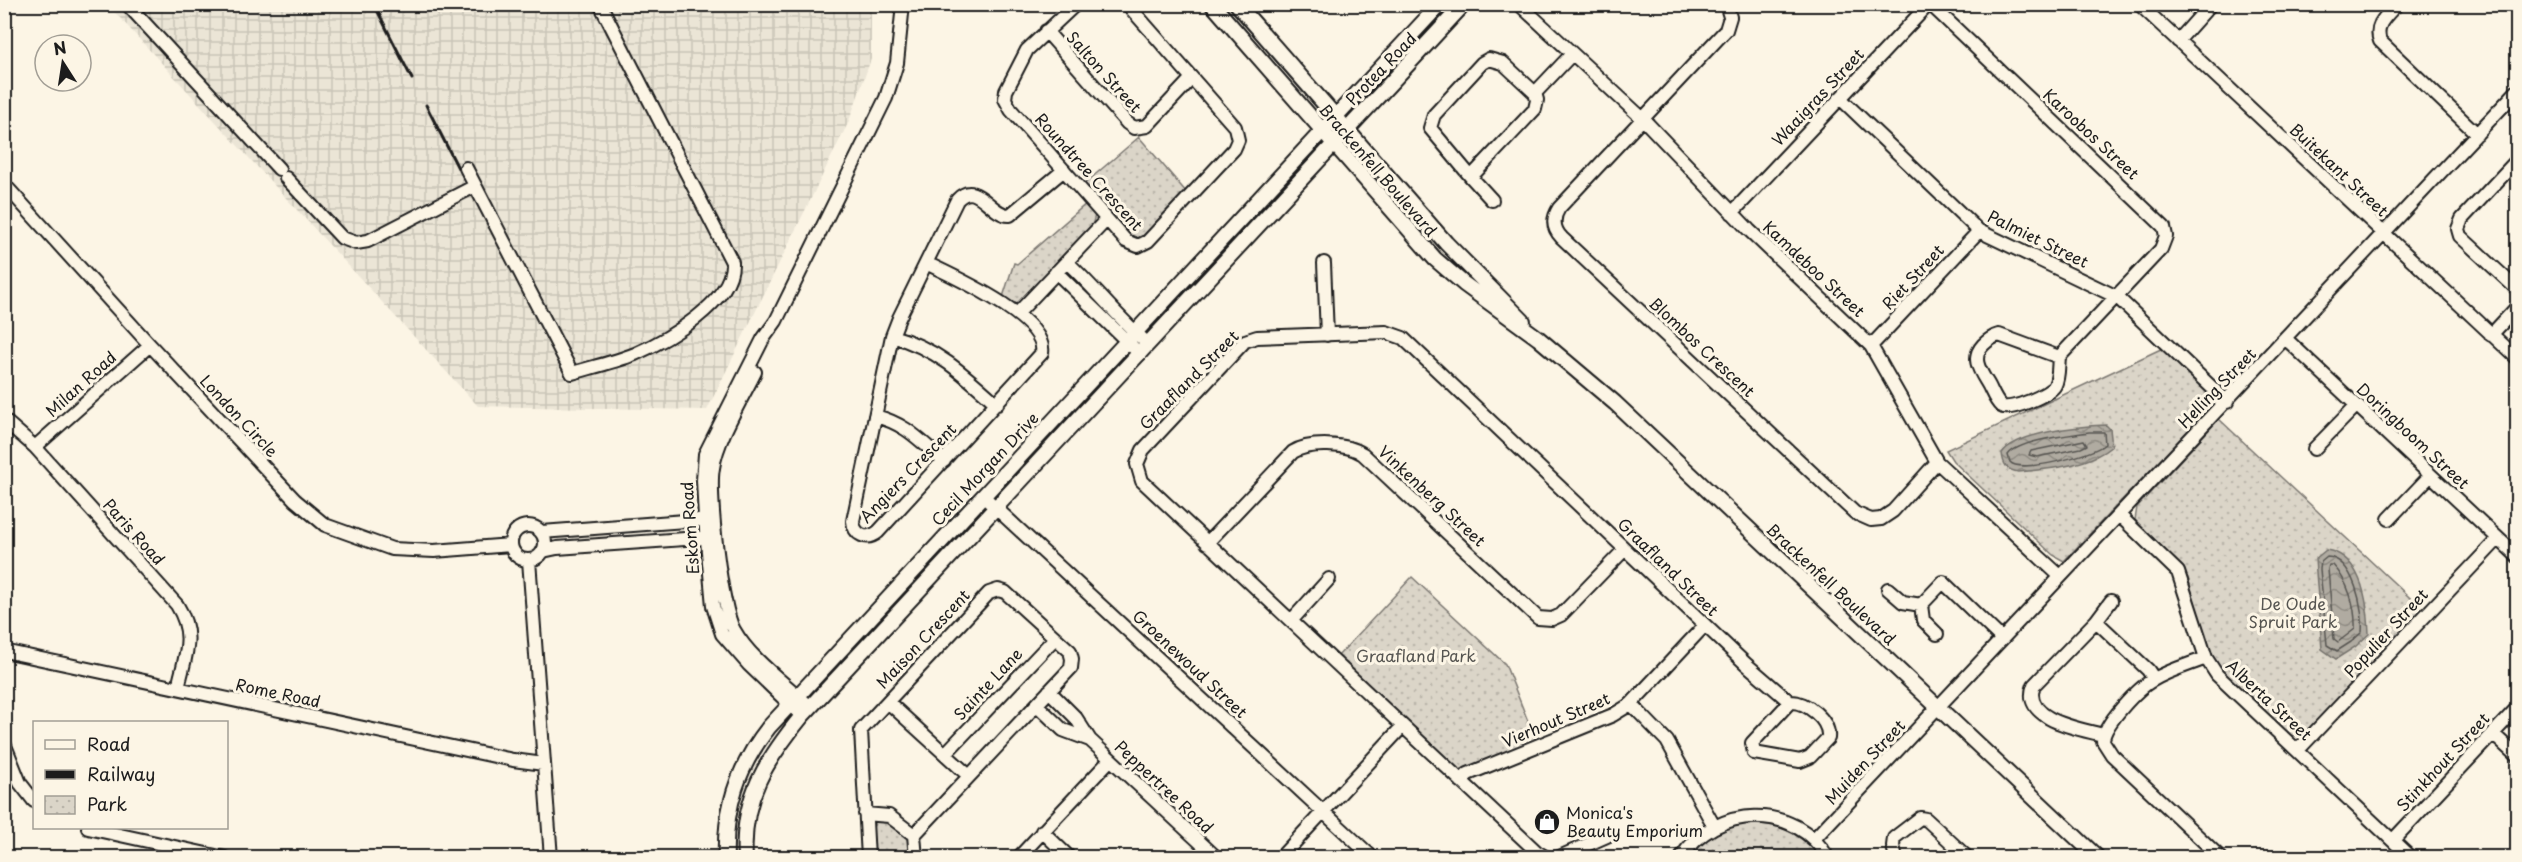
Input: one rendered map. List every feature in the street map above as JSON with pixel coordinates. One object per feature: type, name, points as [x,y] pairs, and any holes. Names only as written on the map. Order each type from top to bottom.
[{"type":"street","points":[[127,4],[342,238],[356,243],[368,241],[475,186]]},
{"type":"street","points":[[466,168],[572,373],[634,354],[664,338],[704,311],[717,299],[731,278],[732,262],[600,4]]},
{"type":"street","name":"Eskom Road","points":[[806,712],[730,644],[722,634],[713,606],[710,519],[712,469],[769,345],[776,321],[886,98],[897,63],[903,4]]},
{"type":"street","name":"Roundtree Crescent","points":[[1076,4],[1027,50],[1008,87],[1005,99],[1008,106],[1107,219],[1130,244],[1137,246],[1145,243],[1237,144],[1238,134],[1235,127],[1127,4]]},
{"type":"street","name":"Brackenfell Boulevard","points":[[1212,4],[1435,259],[1464,284],[1538,338],[1615,403],[2098,858]]},
{"type":"street","name":"Brackenfell Boulevard","points":[[1237,4],[1446,243],[1538,338]]},
{"type":"street","name":"Protea Road","points":[[1323,132],[1440,4]]},
{"type":"street","name":"Protea Road","points":[[1333,145],[1464,4]]},
{"type":"street","name":"Kamdeboo Street","points":[[1519,4],[1642,119],[1732,213],[1871,346],[1937,462],[2060,576]]},
{"type":"street","points":[[1642,119],[1726,30],[1730,17],[1726,4]]},
{"type":"street","name":"Waaigras Street","points":[[1732,213],[1930,4]]},
{"type":"street","name":"Karoobos Street","points":[[1930,4],[2162,223],[2166,236],[2163,245],[2059,357]]},
{"type":"street","name":"Buitekant Street","points":[[2139,4],[2517,360]]},
{"type":"street","points":[[2178,41],[2211,4]]},
{"type":"street","points":[[2397,4],[2379,25],[2380,41],[2477,134]]},
{"type":"street","name":"Salton Street","points":[[1046,31],[1127,123],[1134,128],[1147,126],[1192,78]]},
{"type":"street","points":[[1535,93],[1572,54]]},
{"type":"street","points":[[1471,177],[1534,110],[1537,100],[1535,93],[1503,63],[1489,59],[1482,63],[1432,118],[1430,124],[1431,132],[1471,177],[1492,200]]},
{"type":"street","name":"Helling Street","points":[[1939,707],[2517,90]]},
{"type":"street","name":"Palmiet Street","points":[[1840,98],[1979,231],[2116,297],[2226,402]]},
{"type":"street","name":"Blombos Crescent","points":[[1642,119],[1559,208],[1554,218],[1558,234],[1855,513],[1871,520],[1887,515],[1937,462]]},
{"type":"street","name":"Cecil Morgan Drive","points":[[726,858],[728,813],[738,775],[757,743],[793,700],[1323,132]]},
{"type":"street","points":[[745,858],[747,814],[758,782],[771,756],[806,712],[1333,145]]},
{"type":"street","points":[[2517,159],[2462,219],[2458,229],[2460,236],[2517,290]]},
{"type":"street","name":"Angiers Crescent","points":[[926,263],[998,300],[1017,314],[1039,337],[1043,344],[1042,353],[874,535],[866,537],[858,534],[853,521],[892,336],[926,263],[957,200],[963,195],[975,194],[1000,214],[1010,215],[1064,170]]},
{"type":"street","name":"London Circle","points":[[4,184],[295,500],[325,525],[392,549],[434,551],[511,546]]},
{"type":"street","points":[[1017,314],[1107,219]]},
{"type":"street","name":"Riet Street","points":[[1871,346],[1979,231]]},
{"type":"street","points":[[1067,262],[1102,297],[1131,337]]},
{"type":"street","points":[[1324,263],[1327,335]]},
{"type":"street","points":[[1056,273],[1093,308],[1144,349]]},
{"type":"street","points":[[1093,308],[1096,301],[1102,297]]},
{"type":"street","points":[[2491,334],[2517,306]]},
{"type":"street","name":"Graafland Street","points":[[1547,858],[1537,852],[1142,481],[1137,470],[1140,454],[1245,341],[1257,337],[1386,332],[1402,338],[1746,664],[1790,702],[1806,705],[1826,725],[1828,738],[1810,757],[1800,761],[1757,755],[1752,750],[1752,742],[1790,702]]},
{"type":"street","points":[[1999,335],[2059,357],[2057,381],[2053,388],[2009,408],[1998,403],[1976,359],[1980,348],[1989,339],[1999,335]]},
{"type":"street","points":[[892,336],[906,340],[953,364],[997,404]]},
{"type":"street","name":"Doringboom Street","points":[[2286,339],[2517,557]]},
{"type":"street","name":"Milan Road","points":[[35,447],[150,345]]},
{"type":"street","points":[[2314,449],[2356,406]]},
{"type":"street","points":[[875,416],[892,420],[912,432],[944,461]]},
{"type":"street","name":"Paris Road","points":[[4,420],[35,447],[177,605],[186,619],[189,637],[178,688]]},
{"type":"street","name":"Vinkenberg Street","points":[[1208,543],[1293,452],[1306,447],[1342,446],[1353,448],[1363,454],[1538,618],[1547,620],[1562,615],[1624,549]]},
{"type":"street","points":[[2389,519],[2430,476]]},
{"type":"street","name":"Groenewoud Street","points":[[983,496],[1373,858]]},
{"type":"street","name":"Alberta Street","points":[[2119,515],[2178,572],[2206,658],[2221,679],[2411,858]]},
{"type":"street","points":[[542,532],[710,519]]},
{"type":"street","points":[[527,526],[535,527],[542,532],[546,544],[539,556],[529,560],[519,557],[511,546],[514,533],[527,526]]},
{"type":"street","points":[[543,551],[557,548],[712,537]]},
{"type":"street","name":"Populier Street","points":[[2298,750],[2498,539]]},
{"type":"street","points":[[529,560],[551,858]]},
{"type":"street","points":[[1291,621],[1329,579]]},
{"type":"street","points":[[1921,605],[1943,582],[2002,639]]},
{"type":"street","points":[[1888,589],[1902,602],[1921,605]]},
{"type":"street","name":"Maison Crescent","points":[[868,858],[861,730],[993,591],[1008,593],[1070,651],[1071,669],[914,835]]},
{"type":"street","points":[[2103,735],[2052,721],[2034,704],[2032,696],[2036,682],[2096,621],[2111,601]]},
{"type":"street","points":[[1921,605],[1923,620],[1937,634]]},
{"type":"street","points":[[2096,621],[2154,679]]},
{"type":"street","name":"Vierhout Street","points":[[1461,781],[1474,771],[1613,715],[1632,704],[1705,625]]},
{"type":"street","name":"Sainte Lane","points":[[945,754],[1055,638]]},
{"type":"street","name":"Rome Road","points":[[4,651],[513,760],[544,764]]},
{"type":"street","points":[[2206,658],[2154,679],[2107,726],[2103,735],[2106,747],[2112,755],[2221,858]]},
{"type":"street","points":[[1049,691],[1076,718],[1090,740]]},
{"type":"street","points":[[888,702],[969,776]]},
{"type":"street","points":[[1632,704],[1668,741],[1714,826]]},
{"type":"street","points":[[1037,705],[1064,730],[1090,740]]},
{"type":"street","name":"Muiden Street","points":[[1814,839],[1939,707]]},
{"type":"street","name":"Stinkhout Street","points":[[2392,840],[2517,707]]},
{"type":"street","points":[[1280,858],[1403,726]]},
{"type":"street","points":[[2493,734],[2517,757]]},
{"type":"street","name":"Peppertree Road","points":[[1090,740],[1217,858]]},
{"type":"street","points":[[4,743],[20,783],[33,800]]},
{"type":"street","points":[[1018,858],[1110,760]]},
{"type":"street","points":[[865,814],[889,816],[914,835],[916,858]]},
{"type":"street","points":[[1681,858],[1700,836],[1714,826],[1735,818],[1756,816],[1777,819],[1797,827],[1814,839],[1828,858]]},
{"type":"street","points":[[1896,858],[1894,838],[1920,818],[1926,819],[1968,858]]},
{"type":"street","points":[[93,829],[225,858]]},
{"type":"street","points":[[1042,831],[1070,858]]},
{"type":"street","points":[[1557,858],[1607,836]]},
{"type":"shaded area","points":[[108,5],[871,5],[871,59],[849,121],[707,410],[478,406]]},
{"type":"green space","points":[[1139,137],[1187,193],[1140,241],[1132,239],[1083,185]]},
{"type":"green space","points":[[1087,203],[1095,215],[1092,226],[1021,302],[1013,303],[1003,297],[1014,263],[1017,264]]},
{"type":"green space","points":[[2163,348],[2213,395],[2212,405],[2064,561],[2053,555],[1953,461],[1946,450]]},
{"type":"green space","name":"De Oude Spruit Park","points":[[2219,419],[2423,610],[2301,737],[2289,735],[2219,669],[2210,654],[2188,578],[2135,520],[2137,507]]},
{"type":"green space","name":"Graafland Park","points":[[1412,577],[1505,664],[1536,741],[1466,769],[1455,769],[1337,657]]},
{"type":"green space","points":[[877,820],[888,821],[907,836],[910,857],[874,857],[872,829]]},
{"type":"green space","points":[[1742,823],[1765,824],[1786,830],[1804,841],[1820,857],[1689,858],[1712,836]]},
{"type":"water","points":[[2106,425],[2110,429],[2112,446],[2080,463],[2018,472],[2008,468],[2003,461],[2002,453],[2010,446],[2035,435]]},
{"type":"water","points":[[2326,550],[2348,561],[2355,571],[2361,583],[2367,609],[2369,634],[2355,647],[2336,659],[2322,649],[2315,559]]},
{"type":"railway","points":[[374,4],[412,79]]},
{"type":"railway","points":[[426,105],[458,168]]},
{"type":"place","name":"Monica's Beauty Emporium","points":[[1547,822]]}]
